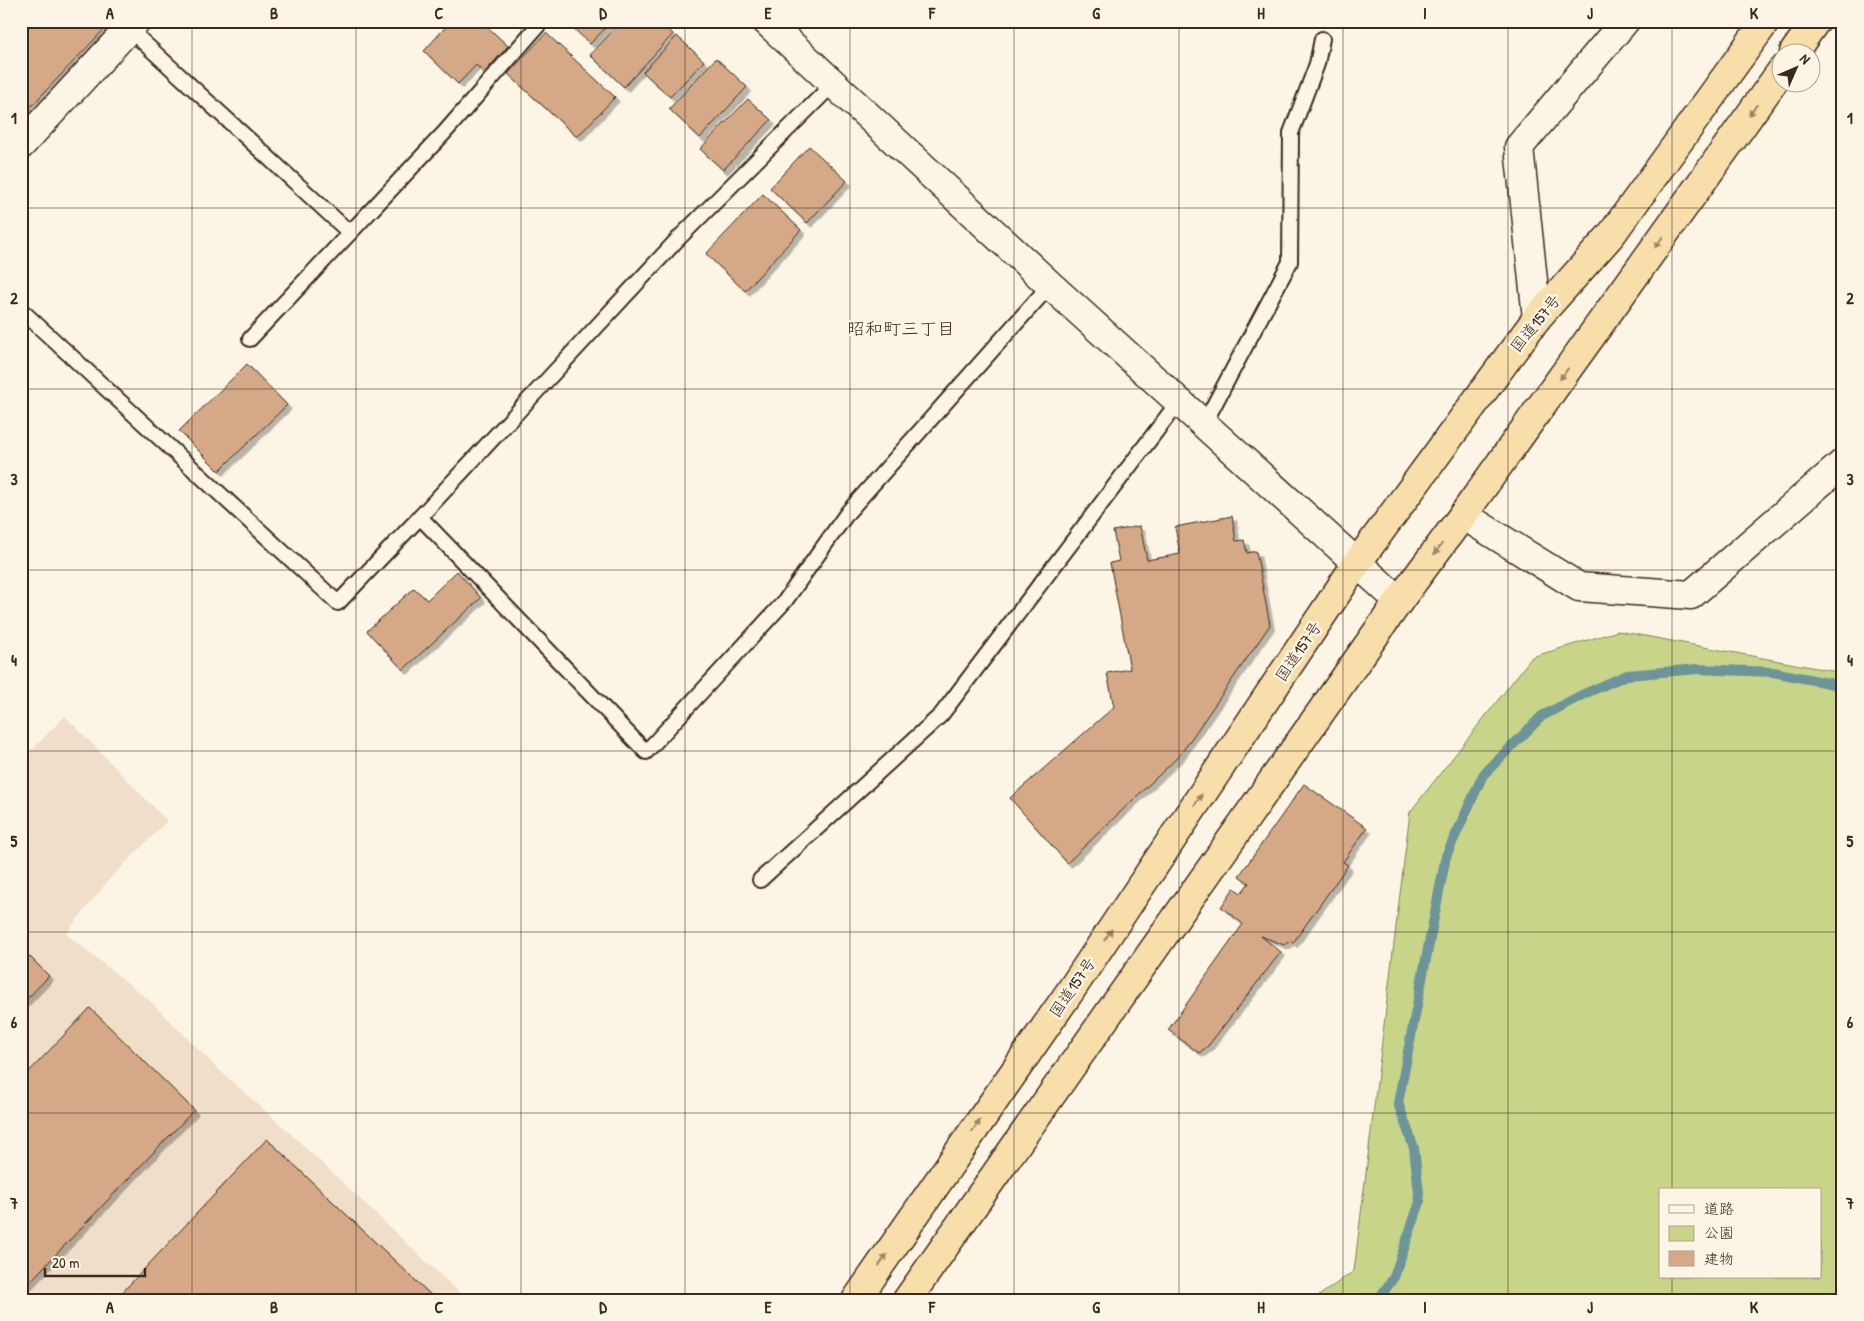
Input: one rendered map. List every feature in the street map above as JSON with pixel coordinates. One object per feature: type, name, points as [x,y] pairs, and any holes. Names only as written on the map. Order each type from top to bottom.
[{"type":"highway","name":"国道157号","points":[[856,1300],[1071,990],[1357,563],[1537,318],[1611,235],[1766,21]]},
{"type":"highway","points":[[1801,42],[1816,21]]},
{"type":"highway","points":[[907,1300],[1399,601],[1463,515],[1772,84]]},
{"type":"street","points":[[766,21],[1050,285],[1399,601]]},
{"type":"street","points":[[1537,318],[1519,147],[1626,21]]},
{"type":"street","points":[[21,145],[132,25]]},
{"type":"street","points":[[1463,515],[1579,587],[1691,595],[1843,463]]},
{"type":"lane","points":[[250,339],[445,132],[542,21]]},
{"type":"lane","points":[[132,25],[350,234]]},
{"type":"lane","points":[[1204,424],[1290,262],[1291,133],[1317,64],[1322,39]]},
{"type":"lane","points":[[21,310],[338,603],[677,240],[834,83]]},
{"type":"lane","points":[[420,517],[646,752],[785,601],[848,512],[1050,285]]},
{"type":"lane","points":[[760,880],[941,715],[1179,401]]},
{"type":"shaded area","points":[[65,716],[167,821],[107,882],[66,934],[149,1000],[217,1068],[290,1133],[467,1300],[21,1300],[21,761]]},
{"type":"green space","points":[[1618,631],[1843,673],[1843,1300],[1313,1300],[1354,1271],[1410,812],[1532,657]]},
{"type":"building","points":[[21,21],[112,21],[21,117]]},
{"type":"building","points":[[451,21],[481,21],[508,46],[484,73],[476,65],[458,84],[424,51]]},
{"type":"building","points":[[566,21],[612,21],[590,44]]},
{"type":"building","points":[[622,21],[659,21],[673,34],[624,87],[590,55]]},
{"type":"building","points":[[546,33],[615,97],[577,137],[508,74]]},
{"type":"building","points":[[677,36],[704,61],[670,97],[643,72]]},
{"type":"building","points":[[716,58],[747,87],[700,138],[669,109]]},
{"type":"building","points":[[748,99],[771,120],[723,170],[700,149]]},
{"type":"building","points":[[809,146],[847,181],[807,223],[770,188]]},
{"type":"building","points":[[763,194],[801,230],[745,291],[706,254]]},
{"type":"building","points":[[247,364],[287,405],[219,471],[179,431]]},
{"type":"building","points":[[1232,516],[1236,541],[1244,540],[1247,553],[1256,551],[1270,625],[1180,755],[1067,863],[1010,798],[1114,707],[1107,673],[1130,669],[1110,563],[1119,561],[1113,531],[1140,526],[1147,560],[1180,554],[1175,527]]},
{"type":"building","points":[[457,571],[481,598],[403,670],[367,631],[414,588],[427,600]]},
{"type":"building","points":[[1304,784],[1367,828],[1343,862],[1348,865],[1293,943],[1290,941],[1284,945],[1261,936],[1281,952],[1208,1046],[1199,1053],[1168,1030],[1243,924],[1221,907],[1234,888],[1241,893],[1249,883],[1239,876]]},
{"type":"building","points":[[21,948],[49,976],[21,1005]]},
{"type":"building","points":[[90,1008],[194,1110],[21,1291],[21,1080]]},
{"type":"building","points":[[267,1139],[436,1300],[115,1300]]},
{"type":"waterway","points":[[1378,1300],[1394,1277],[1420,1202],[1414,1148],[1398,1103],[1446,856],[1483,775],[1542,716],[1584,694],[1627,675],[1698,669],[1773,672],[1843,686]]},
{"type":"district","name":"昭和町三丁目","points":[[901,329]]}]
